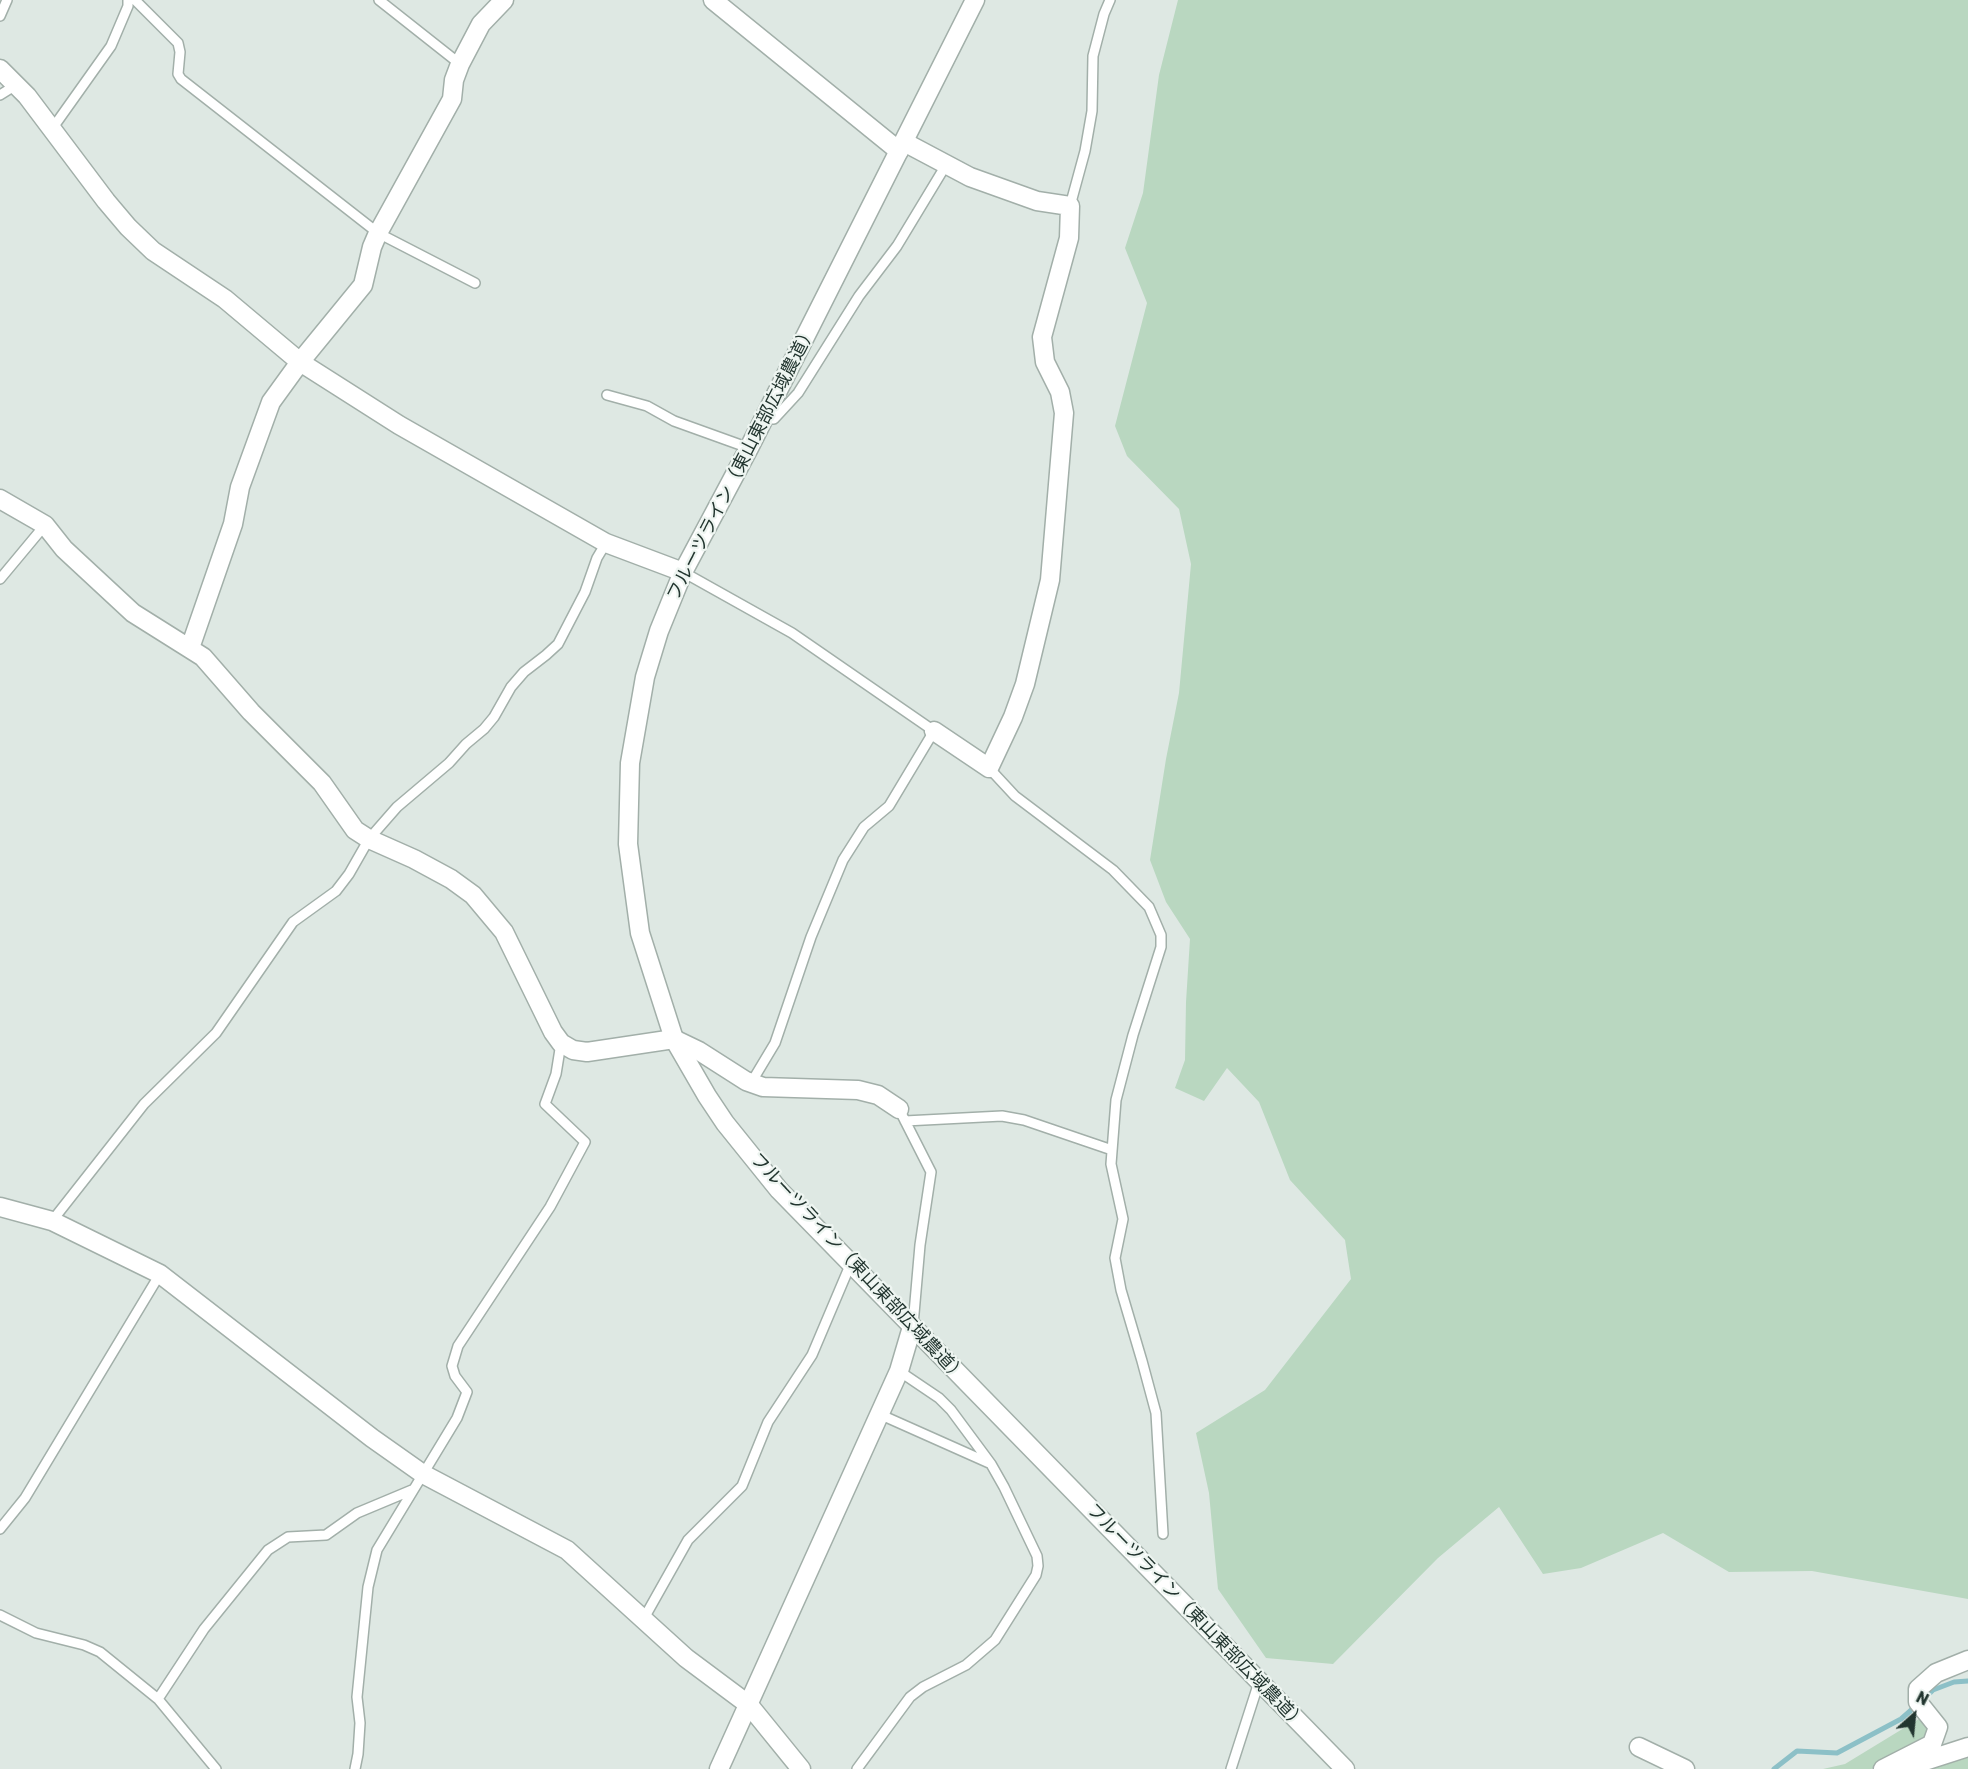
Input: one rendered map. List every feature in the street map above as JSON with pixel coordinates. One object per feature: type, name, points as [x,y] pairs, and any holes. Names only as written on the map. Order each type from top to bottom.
[{"type":"street","points":[[190,648],[233,524],[240,487],[271,402],[300,362],[363,285],[372,247],[378,233],[452,99],[454,80],[460,64],[481,24],[504,0]]},
{"type":"street","points":[[713,0],[902,147],[970,177],[1037,201],[1071,206],[1069,238],[1042,337],[1045,362],[1060,392],[1064,413],[1050,580],[1024,684],[1013,717],[989,768],[934,731]]},
{"type":"street","name":"フルーツライン（東山東部広域農道）","points":[[975,0],[764,420],[683,572],[659,631],[645,678],[634,730],[628,799],[628,844],[640,933],[674,1039],[707,1096],[779,1190],[1345,1769]]},
{"type":"street","points":[[0,69],[27,96],[106,201],[136,235],[178,269],[225,299],[300,362],[399,425],[606,543],[683,572]]},
{"type":"street","points":[[0,499],[45,525],[64,549],[133,613],[202,657],[251,712],[322,783],[355,830],[451,879],[473,895],[504,932],[553,1032],[561,1043],[573,1050],[588,1052],[674,1039],[763,1088],[858,1090],[878,1095],[902,1115]]},
{"type":"street","points":[[0,1207],[52,1221],[160,1274],[372,1438],[423,1474],[567,1551],[686,1658],[749,1705],[801,1769]]},
{"type":"street","points":[[719,1769],[899,1371],[912,1328]]},
{"type":"street","points":[[1883,1769],[1932,1744],[1938,1727],[1922,1708],[1918,1689],[1936,1673],[1968,1660]]},
{"type":"street","points":[[1639,1747],[1685,1769]]},
{"type":"street","points":[[1899,1769],[1968,1747]]},
{"type":"lane","points":[[0,16],[7,0]]},
{"type":"lane","points":[[52,129],[111,46],[128,6],[128,0]]},
{"type":"lane","points":[[135,0],[178,43],[180,79],[378,233],[475,283]]},
{"type":"lane","points":[[379,0],[460,64]]},
{"type":"lane","points":[[1071,206],[1092,111],[1093,56],[1110,0]]},
{"type":"lane","points":[[0,95],[16,85]]},
{"type":"lane","points":[[764,420],[774,419],[798,393],[859,296],[897,246],[946,165]]},
{"type":"lane","points":[[607,395],[647,406],[674,421],[749,448]]},
{"type":"lane","points":[[0,579],[45,525]]},
{"type":"lane","points":[[52,1221],[144,1104],[216,1033],[284,932],[293,922],[336,891],[369,839],[397,807],[449,764],[466,744],[484,729],[494,717],[511,687],[524,672],[558,644],[585,592],[597,558],[606,543]]},
{"type":"lane","points":[[683,572],[792,633],[934,731],[888,806],[864,827],[843,860],[811,937],[775,1043],[751,1083]]},
{"type":"lane","points":[[989,768],[1015,796],[1113,870],[1149,907],[1161,935],[1161,948],[1133,1035],[1116,1100],[1111,1164],[1123,1219],[1115,1258],[1121,1290],[1156,1413],[1163,1534]]},
{"type":"lane","points":[[355,1769],[360,1723],[357,1697],[368,1587],[377,1550],[457,1418],[466,1392],[455,1376],[452,1366],[458,1346],[550,1207],[585,1142],[545,1104],[556,1074],[561,1043]]},
{"type":"lane","points":[[912,1328],[920,1245],[931,1172],[902,1115],[1002,1116],[1023,1120],[1112,1150]]},
{"type":"lane","points":[[643,1620],[688,1540],[742,1486],[768,1422],[812,1355],[851,1263]]},
{"type":"lane","points":[[0,1529],[25,1498],[160,1274]]},
{"type":"lane","points":[[857,1769],[910,1697],[923,1687],[966,1665],[994,1640],[1036,1575],[1037,1556],[991,1464],[951,1410],[939,1398],[899,1371]]},
{"type":"lane","points":[[879,1414],[991,1464]]},
{"type":"lane","points":[[158,1699],[204,1629],[268,1550],[288,1537],[326,1535],[357,1513],[413,1490]]},
{"type":"lane","points":[[0,1615],[36,1633],[84,1645],[100,1652],[158,1699],[216,1769]]},
{"type":"lane","points":[[1231,1769],[1259,1682]]},
{"type":"green space","points":[[1178,0],[1968,0],[1968,1599],[1812,1571],[1729,1572],[1663,1533],[1581,1568],[1543,1574],[1499,1507],[1438,1558],[1333,1664],[1266,1658],[1218,1589],[1209,1493],[1196,1433],[1265,1390],[1351,1279],[1345,1240],[1290,1180],[1259,1102],[1227,1068],[1204,1101],[1175,1088],[1185,1060],[1190,939],[1166,902],[1150,860],[1179,693],[1191,564],[1179,509],[1127,456],[1115,426],[1147,303],[1125,248],[1143,193],[1159,75]]},
{"type":"green space","points":[[1927,1714],[1938,1727],[1912,1755],[1871,1769],[1823,1769],[1845,1764]]},
{"type":"green space","points":[[1968,1749],[1968,1769],[1908,1769]]},
{"type":"waterway","points":[[1924,1699],[1933,1690],[1954,1682],[1968,1681]]},
{"type":"waterway","points":[[1774,1769],[1797,1751],[1837,1753],[1901,1719],[1917,1705]]}]
